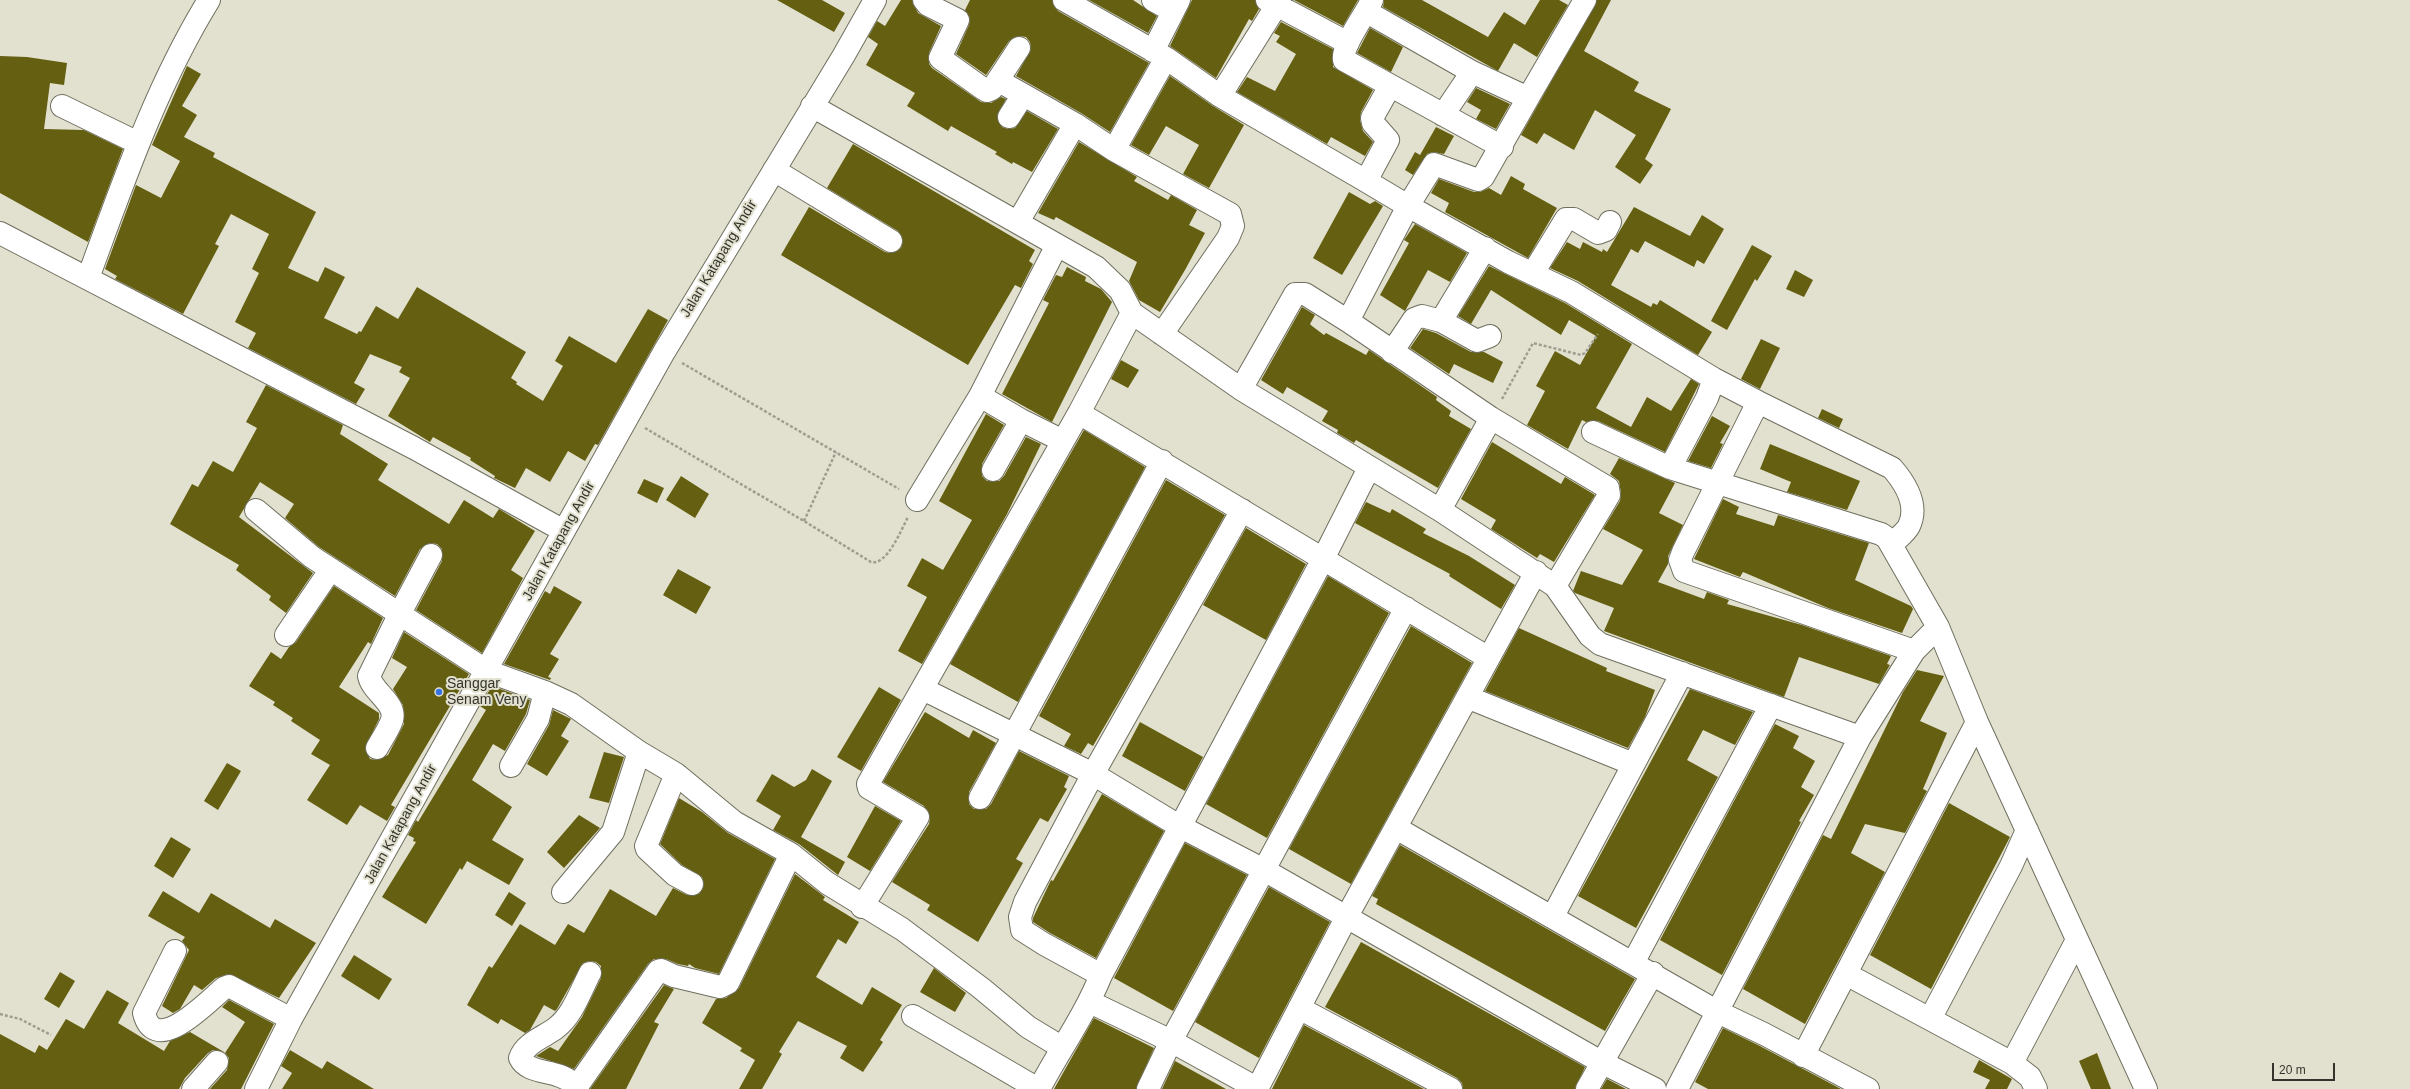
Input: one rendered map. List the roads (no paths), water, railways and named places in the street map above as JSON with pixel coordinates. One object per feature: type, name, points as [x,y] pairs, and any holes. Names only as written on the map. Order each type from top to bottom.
[{"type":"street","points":[[88,278],[138,143],[187,35],[209,0]]},
{"type":"street","name":"Jalan Katapang Andir","points":[[256,1089],[291,1019],[487,671],[664,352],[875,0]]},
{"type":"street","points":[[924,0],[928,5],[958,20],[940,58],[987,91],[999,81],[1019,48]]},
{"type":"street","points":[[1064,0],[1160,54],[1220,96],[1408,206],[1508,262],[1533,272],[1610,315],[1714,379],[1892,468],[1903,482],[1913,505],[1909,526],[1892,544]]},
{"type":"street","points":[[1114,150],[1160,54],[1176,6],[1153,0]]},
{"type":"street","points":[[1348,321],[1408,206],[1434,164],[1478,180],[1487,173],[1528,98],[1585,0]]},
{"type":"street","points":[[1220,96],[1275,2],[1348,43]]},
{"type":"street","points":[[1502,147],[1346,61],[1343,55],[1348,43],[1370,6],[1472,72],[1528,98]]},
{"type":"street","points":[[1443,115],[1472,72]]},
{"type":"street","points":[[999,81],[1075,124],[1114,150],[1230,214],[1233,226],[1228,238],[1162,334]]},
{"type":"street","points":[[1366,181],[1388,140],[1373,123],[1372,118],[1390,86]]},
{"type":"street","points":[[1009,117],[1023,95]]},
{"type":"street","points":[[62,106],[138,143]]},
{"type":"street","points":[[812,106],[1096,267],[1120,290],[1132,313],[1241,389],[1368,468],[1440,510],[1536,572],[1555,586],[1594,641],[1860,737]]},
{"type":"street","points":[[1018,222],[1075,124]]},
{"type":"street","points":[[774,170],[891,241]]},
{"type":"street","points":[[1533,272],[1566,219],[1574,219],[1598,233],[1606,230],[1610,222]]},
{"type":"street","points":[[0,233],[414,448],[564,531]]},
{"type":"street","points":[[917,500],[980,396],[1057,245]]},
{"type":"street","points":[[1441,321],[1485,248]]},
{"type":"street","points":[[1241,389],[1295,294],[1305,294],[1348,321],[1491,418],[1608,488],[1609,495],[1555,586]]},
{"type":"street","points":[[862,907],[918,819],[917,816],[869,788],[868,784],[1063,441],[1132,313]]},
{"type":"street","points":[[1392,352],[1414,319],[1422,316],[1441,321],[1477,341],[1490,336]]},
{"type":"street","points":[[1670,468],[1707,398],[1714,379]]},
{"type":"street","points":[[980,396],[1020,420],[1063,441]]},
{"type":"street","points":[[1758,402],[1719,484],[1683,552],[1680,560],[1684,571],[1914,651]]},
{"type":"street","points":[[1079,412],[1487,657]]},
{"type":"street","points":[[1440,510],[1491,418]]},
{"type":"street","points":[[993,470],[1020,420]]},
{"type":"street","points":[[1593,432],[1670,468],[1881,534],[1892,544],[1938,627],[1977,722],[2146,1089]]},
{"type":"street","points":[[980,798],[1013,734],[1162,461]]},
{"type":"street","points":[[912,1016],[1039,1089],[1061,1047],[1090,1002],[1101,975],[1179,826],[1323,559],[1368,468]]},
{"type":"street","points":[[256,510],[312,557],[400,612],[487,671],[545,692],[571,704],[639,752],[676,774],[734,822],[791,854],[862,907],[902,930],[981,988],[1028,1027],[1061,1047]]},
{"type":"street","points":[[1101,975],[1044,944],[1022,930],[1020,917],[1025,902],[1092,774],[1242,510]]},
{"type":"street","points":[[377,748],[392,720],[392,714],[390,706],[373,686],[370,676],[400,612],[431,555]]},
{"type":"street","points":[[286,635],[331,569]]},
{"type":"street","points":[[1090,1002],[1172,1041],[1257,1089],[1346,918],[1467,697],[1487,657],[1536,572]]},
{"type":"street","points":[[1148,1089],[1172,1041],[1406,608]]},
{"type":"street","points":[[1677,1089],[1860,737],[1914,651],[1938,627]]},
{"type":"street","points":[[1553,916],[1682,673]]},
{"type":"street","points":[[923,689],[1092,774],[1179,826],[1264,870],[1601,1062],[1655,1089]]},
{"type":"street","points":[[511,766],[538,719],[545,692]]},
{"type":"street","points":[[1467,697],[1633,764]]},
{"type":"street","points":[[1633,963],[1771,705]]},
{"type":"street","points":[[1803,1056],[1977,722]]},
{"type":"street","points":[[563,892],[613,832],[639,752]]},
{"type":"street","points":[[676,774],[646,846],[647,849],[676,875],[692,884]]},
{"type":"street","points":[[1396,828],[1653,973],[1718,1012],[1764,1034],[1803,1056],[1868,1089]]},
{"type":"street","points":[[1930,1018],[2011,866],[2027,830]]},
{"type":"street","points":[[590,973],[568,1017],[555,1029],[524,1049],[520,1058],[523,1062],[540,1072],[558,1075],[578,1085],[658,971],[661,970],[674,976],[720,987],[728,983],[791,854]]},
{"type":"street","points":[[2012,1063],[2077,940]]},
{"type":"street","points":[[175,951],[144,1013],[150,1026],[158,1031],[164,1031],[184,1021],[224,988],[230,986],[291,1019]]},
{"type":"street","points":[[1587,1089],[1653,973]]},
{"type":"street","points":[[1846,974],[2012,1063],[2030,1085]]},
{"type":"street","points":[[1299,1008],[1451,1089]]},
{"type":"street","points":[[193,1089],[217,1062]]},
{"type":"place","name":"Sanggar Senam Veny","points":[[439,692]]}]
